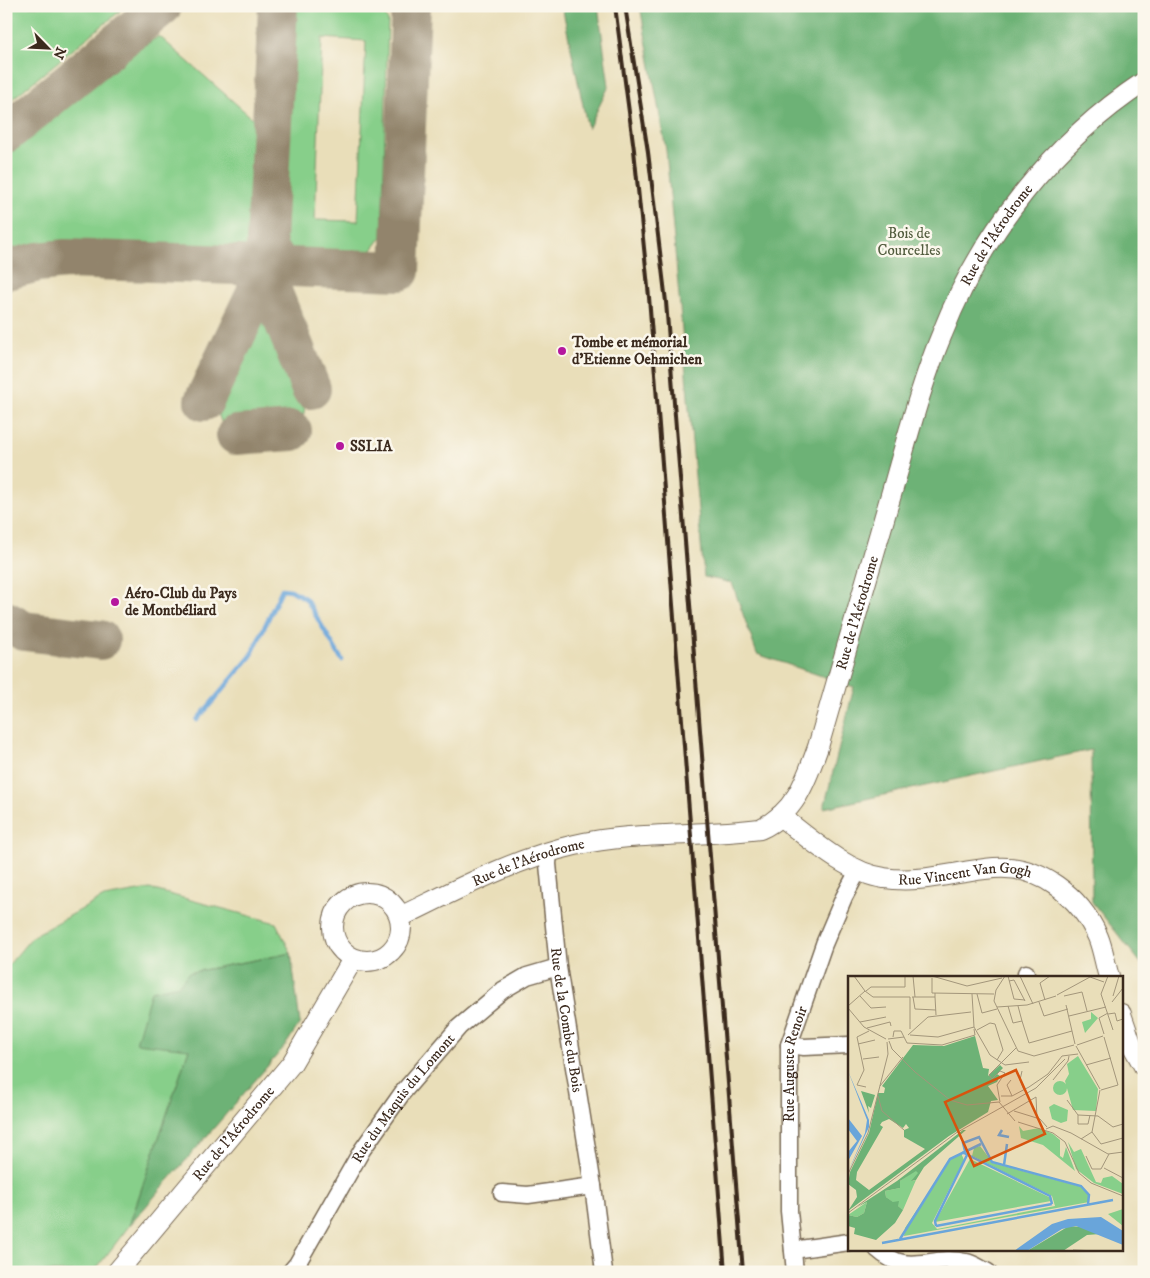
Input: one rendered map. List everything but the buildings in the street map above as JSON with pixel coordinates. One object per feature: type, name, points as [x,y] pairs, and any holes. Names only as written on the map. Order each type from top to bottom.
[{"type":"street","name":"Rue de l'Aérodrome","points":[[400,917],[475,881],[549,852],[593,841],[760,829],[780,816],[800,792],[818,747],[930,365],[955,303],[986,247],[1026,192],[1082,130],[1144,82]]},
{"type":"street","name":"Rue Vincent Van Gogh","points":[[780,816],[843,862],[882,878],[900,880],[994,867],[1013,868],[1057,884],[1086,915],[1098,937],[1109,976]]},
{"type":"street","name":"Rue de la Combe du Bois","points":[[549,852],[548,864],[558,967],[593,1186],[604,1272]]},
{"type":"street","name":"Rue Auguste Renoir","points":[[795,1272],[789,1211],[789,1045],[824,944],[844,897],[859,869]]},
{"type":"street","points":[[361,893],[381,895],[396,908],[400,917],[401,934],[394,949],[375,961],[364,962],[353,959],[340,948],[333,932],[334,920],[344,902],[361,893]]},
{"type":"street","name":"Rue de l'Aérodrome","points":[[117,1272],[292,1063],[353,959]]},
{"type":"street","name":"Rue du Maquis du Lomont","points":[[299,1269],[362,1150],[403,1092],[459,1027],[503,990],[528,976],[558,967]]},
{"type":"street","points":[[1122,1017],[1131,1043],[1144,1066]]},
{"type":"street","points":[[789,1045],[804,1047],[848,1045]]},
{"type":"street","points":[[502,1193],[528,1195],[593,1186]]},
{"type":"street","points":[[793,1250],[848,1242]]},
{"type":"street","points":[[877,1250],[890,1262],[908,1266],[948,1261],[967,1262],[988,1272]]},
{"type":"green space","points":[[6,6],[122,6],[119,12],[6,104]]},
{"type":"green space","points":[[294,6],[377,6],[384,12],[388,21],[382,237],[367,256],[358,258],[293,256],[283,248],[278,238],[287,17]],"holes":[[[322,38],[366,41],[358,221],[315,220]]]},
{"type":"green space","points":[[562,6],[598,6],[609,86],[588,129]]},
{"type":"green space","name":"Bois de Courcelles","points":[[640,6],[1144,6],[1144,967],[1092,902],[1091,750],[824,808],[854,687],[757,654],[732,583],[704,577],[666,150]]},
{"type":"green space","points":[[159,36],[260,125],[259,203],[255,232],[248,247],[233,253],[58,247],[25,250],[6,256],[6,152],[84,87]]},
{"type":"green space","points":[[268,300],[288,345],[301,383],[304,414],[298,424],[236,431],[222,424],[215,406]]},
{"type":"green space","points":[[150,889],[276,923],[291,953],[188,973],[189,1049],[129,1226],[94,1272],[6,1272],[6,968],[33,936],[104,897]]},
{"type":"green space","points":[[291,953],[300,1023],[285,1046],[129,1226],[189,1049],[136,1043],[151,991],[179,985],[188,973]]},
{"type":"waterway","points":[[197,720],[251,656],[282,589],[291,590],[306,599],[342,660]]},
{"type":"taxiway","points":[[6,133],[162,6]]},
{"type":"taxiway","points":[[278,6],[266,241],[270,255],[282,265]]},
{"type":"taxiway","points":[[6,270],[38,262],[66,259],[400,271],[411,6]]},
{"type":"taxiway","points":[[204,401],[265,274],[265,265]]},
{"type":"taxiway","points":[[265,274],[311,389]]},
{"type":"taxiway","points":[[236,435],[292,431]]},
{"type":"taxiway","points":[[6,621],[24,631],[100,640]]},
{"type":"railway","points":[[615,6],[634,150],[649,297],[725,1272]]},
{"type":"railway","points":[[625,6],[648,152],[666,302],[743,1272]]},
{"type":"place","name":"Tombe et mémorial d'Etienne Oehmichen","points":[[562,351]]},
{"type":"place","name":"SSLIA","points":[[340,446]]},
{"type":"place","name":"Aéro-Club du Pays de Montbéliard","points":[[115,602]]}]
